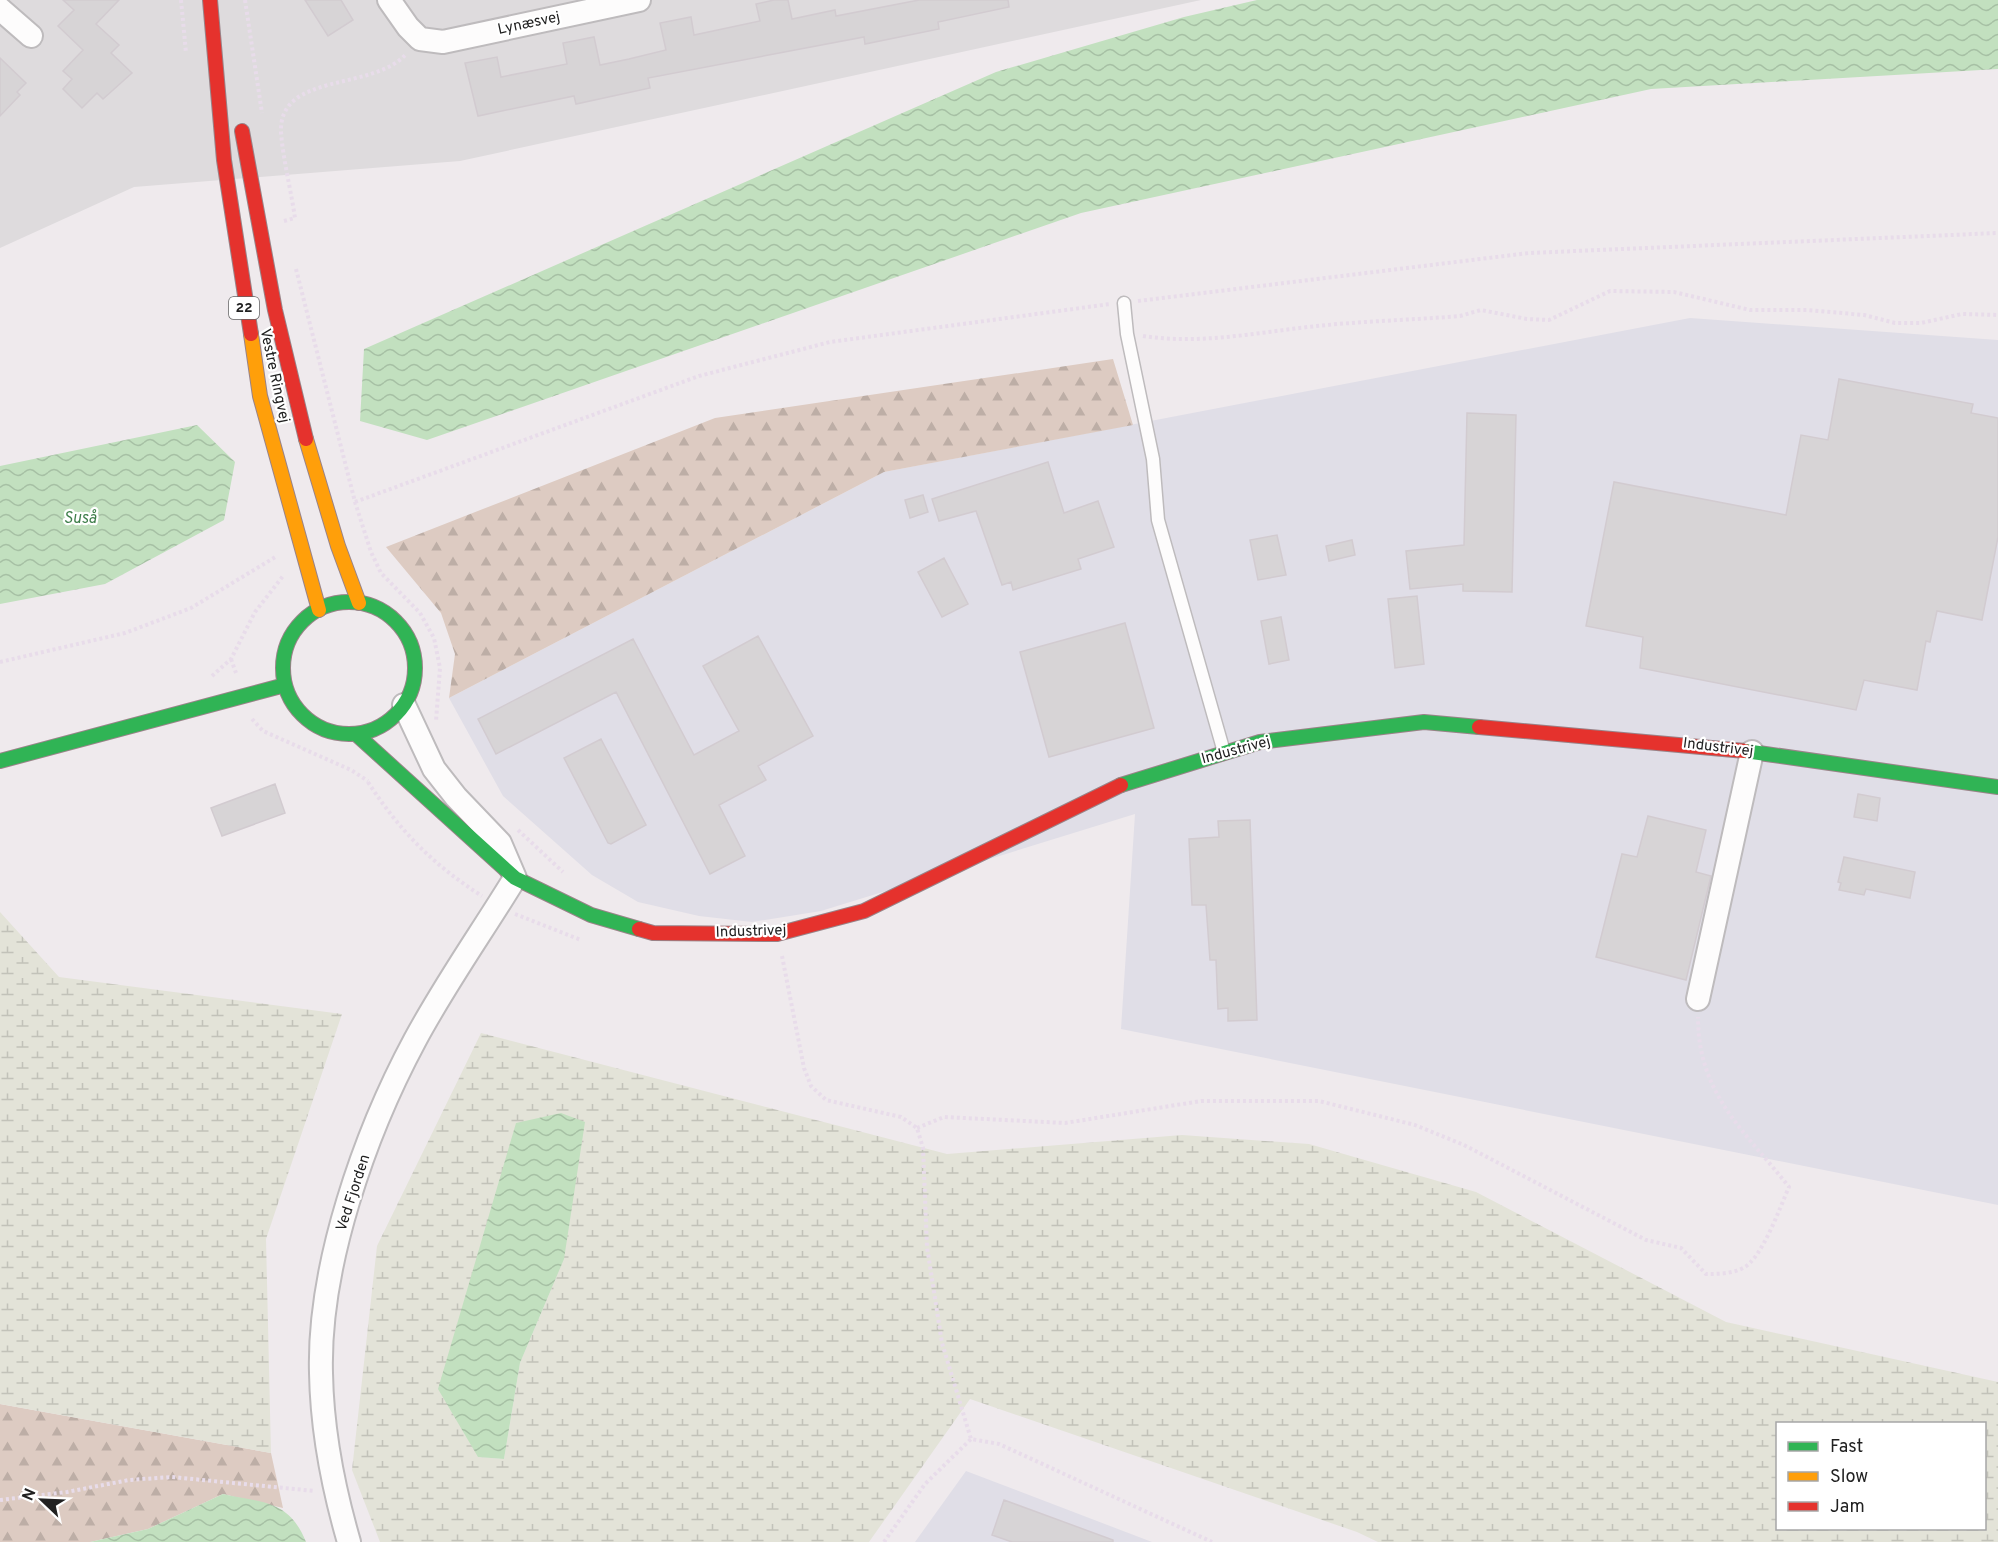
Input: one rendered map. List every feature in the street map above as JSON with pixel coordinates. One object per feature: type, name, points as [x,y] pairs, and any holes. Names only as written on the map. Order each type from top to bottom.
[{"type":"main road","name":"Vestre Ringvej","points":[[210,0],[224,160],[245,313],[260,396],[319,609]]},
{"type":"main road","points":[[220,0],[230,57]]},
{"type":"main road","name":"Vestre Ringvej","points":[[239,115],[261,241],[296,400],[342,559],[359,603]]},
{"type":"main road","points":[[338,603],[359,603],[380,609],[398,623],[410,641],[416,663],[413,685],[404,705],[391,719],[375,729],[356,734],[338,733],[312,722],[293,702],[285,685],[283,667],[286,650],[293,633],[304,620],[319,609],[338,603]]},
{"type":"main road","points":[[0,760],[285,685]]},
{"type":"main road","name":"Industrivej","points":[[356,734],[515,878],[591,915],[653,933],[777,934],[864,911],[1110,788],[1260,742],[1424,722],[1707,746],[1998,787]]},
{"type":"street","points":[[389,0],[408,27],[420,39]]},
{"type":"street","name":"Lynæsvej","points":[[420,39],[443,42],[603,4],[639,0]]},
{"type":"street","points":[[0,9],[31,36]]},
{"type":"street","points":[[404,705],[434,768],[456,796],[500,843],[515,878]]},
{"type":"street","points":[[1698,999],[1752,752]]},
{"type":"street","name":"Ved Fjorden","points":[[349,1542],[334,1492],[326,1438],[321,1371],[327,1292],[348,1203],[377,1124],[415,1040],[515,878]]},
{"type":"lane","points":[[1124,303],[1127,334],[1153,459],[1158,520],[1224,754]]},
{"type":"path","points":[[284,221],[295,218],[281,129],[289,103],[305,91],[377,74],[404,57],[420,39]]},
{"type":"path","points":[[355,502],[721,370],[830,342],[1529,253],[1998,233]]},
{"type":"path","points":[[1127,334],[1175,341],[1205,339],[1319,326],[1460,316],[1481,310],[1527,320],[1549,320],[1610,291],[1674,292],[1750,310],[1807,310],[1864,315],[1895,323],[1921,323],[1962,315],[1998,315]]},
{"type":"path","points":[[342,559],[371,552]]},
{"type":"path","points":[[0,662],[125,633],[147,625],[191,608],[280,554]]},
{"type":"path","points":[[206,678],[219,672],[231,659],[255,612],[270,591],[286,574],[306,567]]},
{"type":"path","points":[[514,827],[572,878]]},
{"type":"path","points":[[786,975],[804,1068],[811,1086],[826,1100],[901,1117],[917,1128],[923,1148],[927,1247],[942,1343],[971,1439]]},
{"type":"path","points":[[917,1128],[944,1117],[1065,1123],[1201,1101],[1318,1101],[1415,1125],[1464,1145],[1646,1240],[1681,1248],[1706,1274],[1724,1274],[1745,1268],[1760,1248],[1789,1187],[1734,1124],[1711,1083],[1698,1044],[1698,999]]},
{"type":"path","points":[[884,1542],[925,1484],[971,1439]]},
{"type":"path","points":[[971,1439],[999,1444],[1212,1542]]},
{"type":"path","points":[[0,1500],[67,1492],[129,1480],[172,1477],[334,1492]]},
{"type":"shaded area","points":[[0,0],[1201,0],[460,161],[134,187],[0,248]]},
{"type":"shaded area","points":[[1690,318],[1998,340],[1998,1205],[1121,1029],[1135,814],[821,911],[752,922],[699,916],[638,902],[592,875],[503,796],[449,698],[884,472]]},
{"type":"shaded area","points":[[966,1471],[1152,1542],[915,1542]]},
{"type":"green space","points":[[1113,359],[1133,425],[884,472],[449,698],[455,654],[441,613],[386,547],[715,418]]},
{"type":"green space","points":[[0,912],[59,977],[342,1014],[266,1239],[271,1453],[0,1404]]},
{"type":"green space","points":[[481,1033],[947,1154],[1182,1135],[1309,1144],[1476,1192],[1726,1322],[1998,1382],[1998,1542],[1378,1542],[1357,1532],[970,1399],[869,1542],[380,1542],[352,1470],[377,1246]],"holes":[[[564,1259],[520,1363],[504,1459],[478,1457]]]},
{"type":"green space","points":[[0,1404],[271,1453],[283,1508],[223,1494],[148,1529],[90,1542],[0,1542]]},
{"type":"water","points":[[1257,0],[1998,0],[1998,69],[1651,89],[1081,213],[427,440],[360,421],[364,349],[996,72],[1184,17]]},
{"type":"water","name":"Suså","points":[[197,425],[235,462],[224,520],[105,584],[0,604],[0,466]]},
{"type":"water","points":[[561,1113],[585,1122],[564,1259],[520,1363],[504,1459],[478,1457],[438,1389],[516,1123]]},
{"type":"water","points":[[223,1494],[262,1502],[283,1511],[299,1528],[306,1542],[90,1542],[148,1529]]},
{"type":"building","points":[[63,0],[119,0],[96,24],[119,45],[111,53],[132,73],[103,99],[97,93],[82,108],[63,89],[72,79],[63,71],[83,50],[58,26],[74,10]]},
{"type":"building","points":[[305,0],[341,0],[353,20],[328,36]]},
{"type":"building","points":[[788,0],[792,19],[835,10],[836,16],[919,0],[1008,0],[1009,7],[938,22],[939,29],[865,44],[864,37],[648,78],[650,88],[576,104],[574,96],[478,116],[465,63],[497,57],[501,77],[567,64],[563,43],[594,37],[600,65],[666,50],[660,23],[691,17],[694,35],[760,21],[756,4]]},
{"type":"building","points":[[0,58],[26,83],[17,92],[20,95],[0,116]]},
{"type":"building","points":[[1839,379],[1973,404],[1971,413],[1998,418],[1998,537],[1982,620],[1937,611],[1930,642],[1926,641],[1917,690],[1864,680],[1856,710],[1640,668],[1643,637],[1586,626],[1614,482],[1786,515],[1801,435],[1828,440]]},
{"type":"building","points":[[1467,413],[1516,415],[1512,592],[1463,591],[1463,584],[1410,589],[1406,551],[1464,545]]},
{"type":"building","points":[[1048,462],[1064,513],[1098,501],[1114,547],[1078,559],[1081,569],[1013,590],[1011,582],[1002,585],[976,511],[939,521],[932,499]]},
{"type":"building","points":[[923,495],[928,512],[910,518],[905,500]]},
{"type":"building","points":[[1277,535],[1286,575],[1258,580],[1250,540]]},
{"type":"building","points":[[1352,540],[1355,555],[1329,561],[1326,546]]},
{"type":"building","points":[[944,558],[968,604],[942,617],[918,572]]},
{"type":"building","points":[[1417,596],[1424,664],[1395,668],[1388,599]]},
{"type":"building","points":[[1281,617],[1289,660],[1269,664],[1261,621]]},
{"type":"building","points":[[1125,623],[1154,728],[1049,757],[1020,652]]},
{"type":"building","points":[[758,636],[813,736],[758,766],[766,780],[719,805],[745,856],[710,874],[616,692],[496,754],[478,719],[633,639],[694,755],[739,731],[703,666]]},
{"type":"building","points":[[601,739],[646,825],[611,844],[608,843],[564,758]]},
{"type":"building","points":[[275,784],[285,813],[222,836],[211,808]]},
{"type":"building","points":[[1858,794],[1880,798],[1877,821],[1854,817]]},
{"type":"building","points":[[1648,816],[1706,830],[1696,872],[1711,876],[1686,980],[1596,957],[1622,854],[1637,857]]},
{"type":"building","points":[[1250,820],[1257,1020],[1228,1021],[1228,1008],[1218,1009],[1216,960],[1210,960],[1206,905],[1192,905],[1189,839],[1219,837],[1218,821]]},
{"type":"building","points":[[1844,857],[1915,872],[1910,898],[1866,889],[1864,895],[1839,890],[1841,883],[1838,882]]},
{"type":"building","points":[[1004,1500],[1113,1540],[1113,1542],[1012,1542],[992,1535]]},
{"type":"traffic: fast","points":[[349,602],[374,607],[386,613],[404,631],[410,643],[415,668],[410,693],[404,705],[386,723],[374,729],[349,734],[324,729],[312,723],[294,705],[288,693],[283,668],[288,643],[294,631],[312,613],[324,607],[349,602]]},
{"type":"traffic: fast","points":[[0,761],[285,685]]},
{"type":"traffic: fast","points":[[1121,785],[1260,742],[1424,722],[1479,727]]},
{"type":"traffic: fast","points":[[356,734],[515,878],[591,915],[639,929]]},
{"type":"traffic: fast","points":[[1745,751],[1998,787]]},
{"type":"traffic: slow","points":[[251,334],[260,396],[319,610]]},
{"type":"traffic: slow","points":[[306,439],[338,546],[359,603]]},
{"type":"traffic: jam","points":[[210,0],[224,160],[251,334]]},
{"type":"traffic: jam","points":[[242,131],[275,310],[306,439]]},
{"type":"traffic: jam","points":[[1479,727],[1745,751]]},
{"type":"traffic: jam","points":[[639,929],[653,933],[777,934],[864,911],[1121,785]]}]
